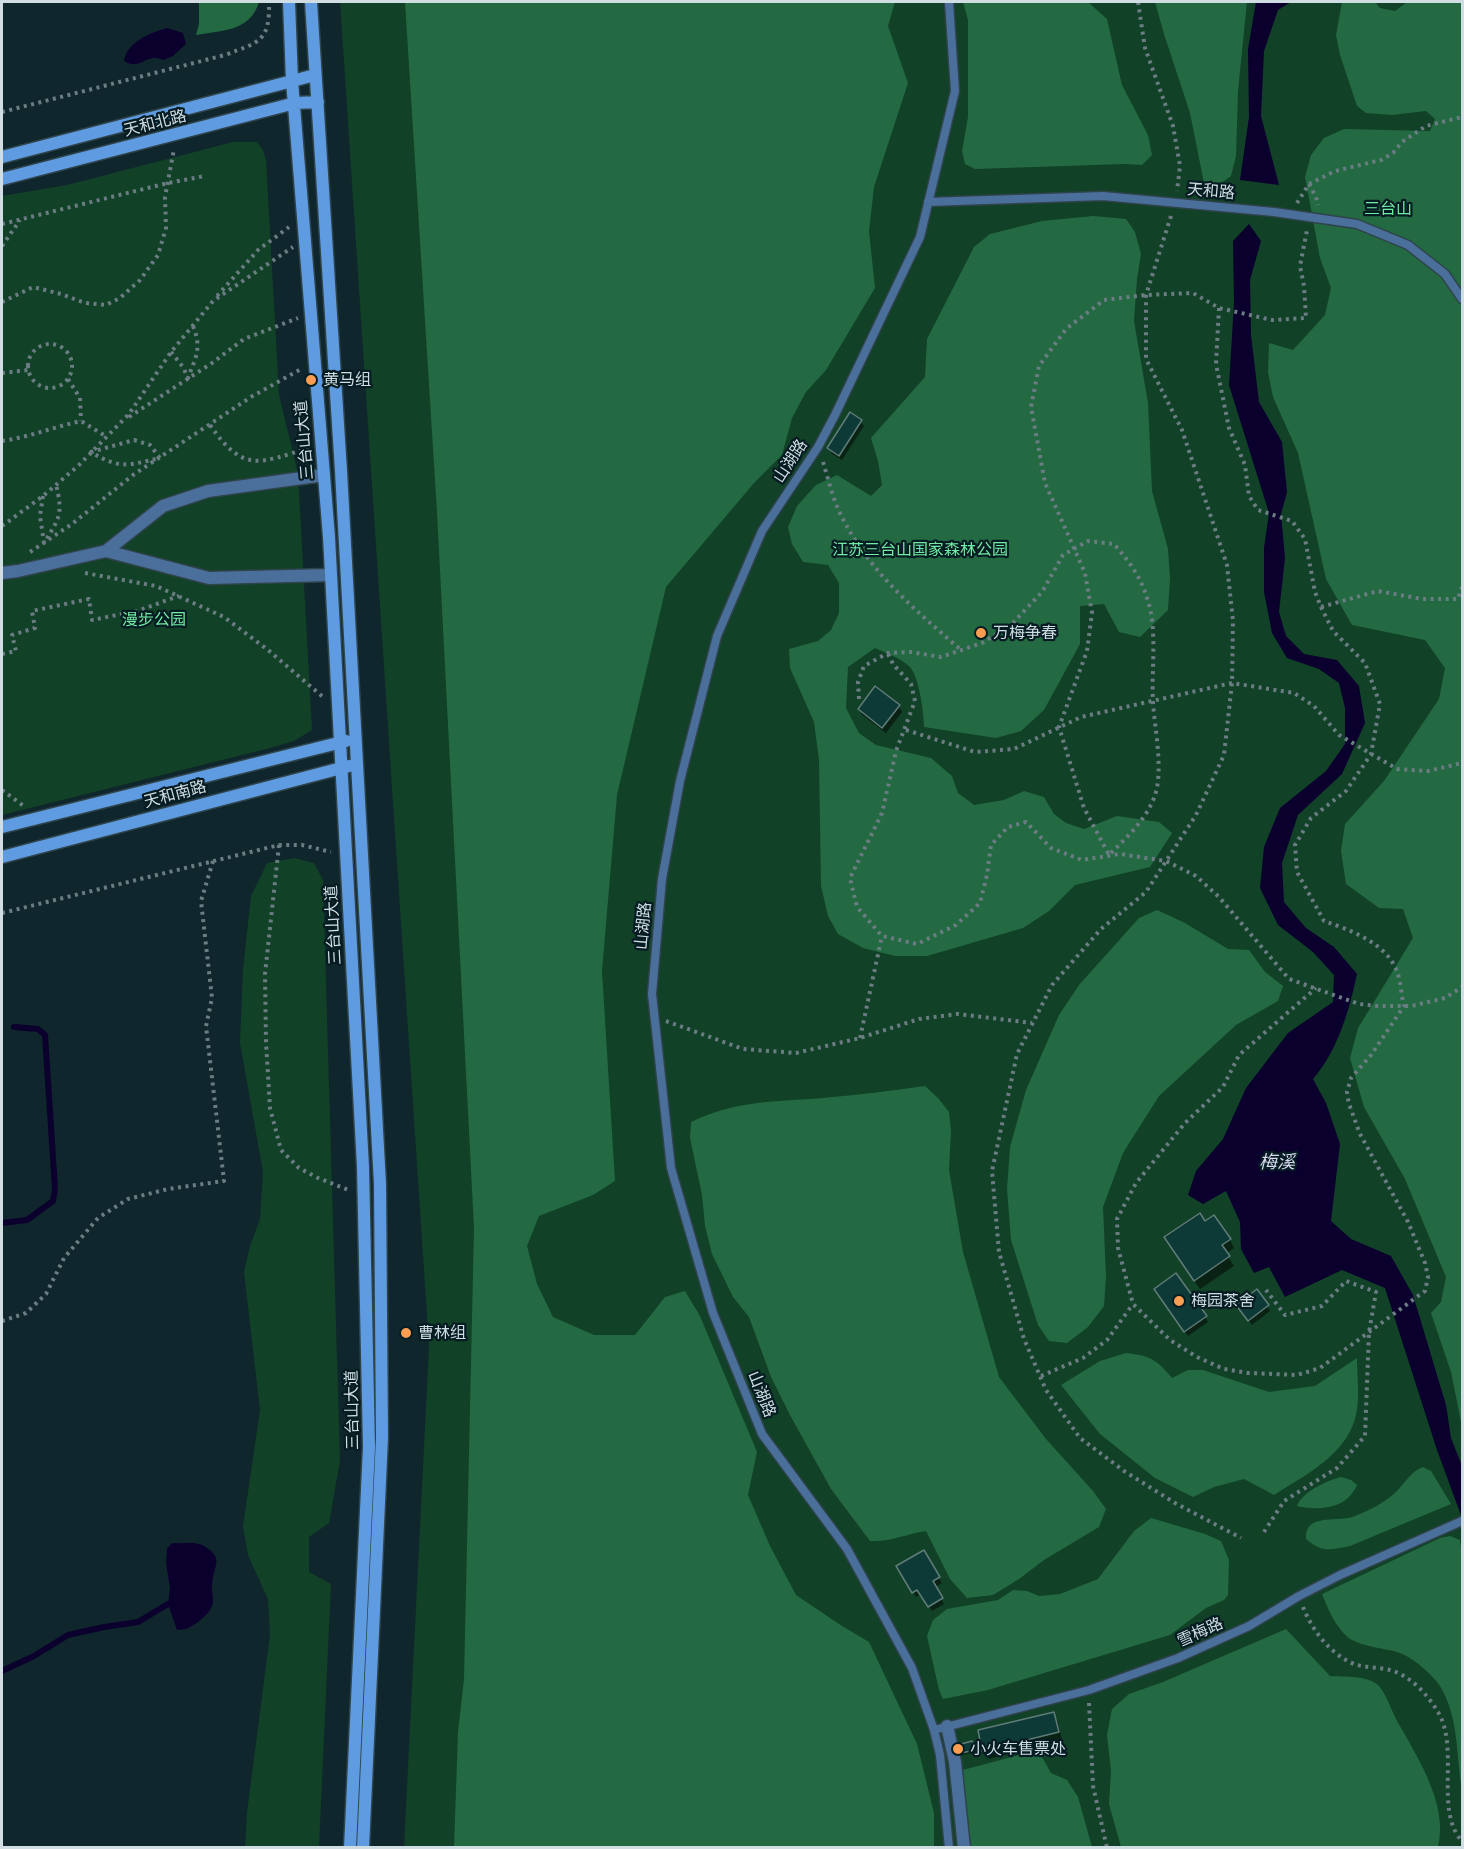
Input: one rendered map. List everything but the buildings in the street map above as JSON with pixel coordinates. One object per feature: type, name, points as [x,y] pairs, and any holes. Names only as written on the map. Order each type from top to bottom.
[{"type":"main road","name":"三台山大道","points":[[289,2],[292,81],[324,475],[364,1196],[369,1447],[350,1848]]},
{"type":"main road","name":"三台山大道","points":[[311,2],[341,471],[380,1184],[382,1427],[363,1848]]},
{"type":"main road","name":"天和北路","points":[[2,157],[315,75]]},
{"type":"main road","name":"天和北路","points":[[2,179],[295,104],[318,102]]},
{"type":"main road","name":"天和南路","points":[[2,827],[356,738]]},
{"type":"main road","name":"天和南路","points":[[2,857],[357,764]]},
{"type":"street","points":[[2,573],[106,551],[164,506],[208,491],[324,475]]},
{"type":"street","points":[[106,551],[209,578],[330,575]]},
{"type":"street","points":[[948,1726],[955,1762],[964,1848]]},
{"type":"lane","name":"山湖路","points":[[949,2],[955,91],[920,237],[836,415],[818,447],[762,531],[717,636],[680,781],[662,879],[652,994],[671,1168],[713,1313],[762,1434],[847,1549],[912,1668],[934,1730],[940,1755],[949,1848]]},
{"type":"lane","name":"天和路","points":[[928,202],[1103,196],[1292,215],[1357,224],[1407,245],[1445,274],[1462,299]]},
{"type":"lane","name":"雪梅路","points":[[934,1730],[1089,1690],[1178,1658],[1249,1626],[1299,1596],[1433,1532],[1462,1521]]},
{"type":"path","points":[[2,112],[225,55],[258,42],[267,30],[269,2]]},
{"type":"path","points":[[1138,2],[1145,48],[1173,126],[1180,166],[1175,203],[1146,295],[1146,359],[1182,430],[1227,566],[1233,621],[1232,682],[1224,755],[1196,815],[1146,892],[1101,929],[1052,985],[1017,1054],[992,1172],[999,1252],[1024,1339],[1047,1390],[1080,1438],[1144,1484],[1241,1538]]},
{"type":"path","points":[[1292,215],[1309,184],[1335,171],[1381,160],[1393,153],[1401,142],[1426,126],[1462,117]]},
{"type":"path","points":[[2,302],[33,287],[85,303],[106,305],[120,298],[140,280],[158,255],[166,228],[165,197],[177,134]]},
{"type":"path","points":[[2,224],[205,176]]},
{"type":"path","points":[[1309,184],[1316,197],[1320,219]]},
{"type":"path","points":[[2,526],[43,496],[107,437],[123,420],[171,352],[258,250],[303,217]]},
{"type":"path","points":[[1109,855],[1084,808],[1059,727],[1087,651],[1092,614],[1085,573],[1045,483],[1031,407],[1039,366],[1066,329],[1104,300],[1193,293],[1219,308],[1262,318],[1272,320],[1306,318],[1300,266],[1310,217]]},
{"type":"path","points":[[2,246],[21,219]]},
{"type":"path","points":[[213,302],[305,238]]},
{"type":"path","points":[[1219,308],[1216,364],[1229,428],[1245,465],[1249,496],[1258,510],[1292,521],[1305,539],[1315,592],[1321,607],[1333,631],[1365,663],[1380,704],[1371,754],[1346,791],[1311,818],[1295,846],[1297,872],[1324,921],[1351,930],[1381,948],[1396,969],[1404,1006],[1371,1055],[1351,1077],[1347,1092],[1360,1134],[1408,1222],[1425,1263],[1428,1277],[1425,1290],[1320,1368],[1297,1375],[1248,1373],[1224,1369],[1188,1352],[1170,1340],[1133,1304],[1119,1248],[1117,1219],[1136,1183],[1185,1123],[1223,1087],[1239,1055],[1316,988]]},
{"type":"path","points":[[123,420],[244,339],[311,313]]},
{"type":"path","points":[[188,378],[197,354],[199,340],[193,326]]},
{"type":"path","points":[[48,344],[67,352],[71,358],[71,372],[68,379],[63,384],[49,388],[36,383],[28,370],[35,350],[48,344]]},
{"type":"path","points":[[171,352],[183,367],[188,378]]},
{"type":"path","points":[[27,554],[72,524],[133,475],[251,397],[315,362]]},
{"type":"path","points":[[2,373],[28,370]]},
{"type":"path","points":[[68,379],[80,398],[81,421]]},
{"type":"path","points":[[2,441],[26,437],[57,426],[81,421],[107,437]]},
{"type":"path","points":[[210,425],[220,439],[240,457],[259,462],[321,444]]},
{"type":"path","points":[[91,452],[134,440],[150,445],[160,458]]},
{"type":"path","points":[[818,447],[839,511],[869,561],[906,601],[962,650]]},
{"type":"path","points":[[91,452],[106,462],[122,466],[160,458]]},
{"type":"path","points":[[44,543],[60,518],[61,503],[56,484]]},
{"type":"path","points":[[43,496],[40,516],[44,543]]},
{"type":"path","points":[[858,699],[858,682],[864,666],[888,653],[911,652],[941,657],[982,643],[1011,625],[1042,592],[1064,555],[1088,541],[1114,543],[1133,568],[1148,599],[1153,639],[1153,701],[1159,760],[1155,797],[1140,824],[1109,855]]},
{"type":"path","points":[[77,571],[156,586],[224,617],[268,650],[338,710]]},
{"type":"path","points":[[1321,607],[1378,591],[1422,599],[1458,599],[1462,587]]},
{"type":"path","points":[[2,654],[16,651],[12,635],[34,628],[32,611],[89,599],[92,620],[137,611],[179,596]]},
{"type":"path","points":[[888,653],[893,664],[911,684],[915,701],[896,751],[882,813],[850,878],[857,907],[882,936],[916,944],[956,925],[980,903],[991,845],[1008,827],[1026,822],[1052,848],[1082,860],[1120,854],[1166,861],[1196,876],[1219,897],[1289,979],[1359,1004],[1404,1006],[1445,998],[1462,987]]},
{"type":"path","points":[[906,729],[975,752],[1014,748],[1081,717],[1232,682],[1294,693],[1314,706],[1339,735],[1397,769],[1428,771],[1462,763]]},
{"type":"path","points":[[2,790],[40,817]]},
{"type":"path","points":[[2,913],[279,846],[302,845],[346,856]]},
{"type":"path","points":[[279,846],[265,974],[270,1108],[281,1150],[299,1168],[364,1196]]},
{"type":"path","points":[[2,1321],[26,1313],[46,1294],[64,1258],[98,1218],[128,1198],[168,1189],[224,1181],[206,1026],[212,998],[201,901],[213,861]]},
{"type":"path","points":[[860,1038],[882,936]]},
{"type":"path","points":[[654,1017],[743,1049],[796,1053],[860,1038],[919,1019],[958,1014],[1032,1023]]},
{"type":"path","points":[[1264,1532],[1284,1501],[1337,1468],[1365,1436],[1369,1332],[1376,1292],[1346,1281],[1322,1306],[1285,1314],[1266,1290]]},
{"type":"path","points":[[1041,1376],[1083,1358],[1107,1340],[1133,1304]]},
{"type":"path","points":[[1299,1596],[1307,1617],[1319,1636],[1336,1653],[1354,1664],[1392,1671],[1419,1686],[1439,1714],[1447,1739],[1449,1810],[1462,1841]]},
{"type":"path","points":[[1089,1690],[1093,1786],[1107,1848]]},
{"type":"green space","points":[[199,2],[259,2],[255,12],[242,24],[234,28],[196,35],[199,24]]},
{"type":"green space","name":"江苏三台山国家森林公园","points":[[340,2],[1462,2],[1462,1847],[404,1847],[429,1346]]},
{"type":"green space","points":[[405,2],[895,2],[888,26],[908,83],[874,187],[869,231],[875,288],[826,370],[806,392],[792,418],[782,455],[754,483],[666,587],[617,795],[602,971],[615,1181],[593,1195],[539,1216],[527,1246],[537,1284],[553,1317],[594,1335],[635,1335],[665,1297],[685,1291],[700,1316],[757,1452],[748,1495],[770,1546],[796,1595],[869,1642],[917,1744],[934,1813],[934,1847],[454,1847],[458,1732],[464,1679],[474,1228],[437,512]]},
{"type":"green space","points":[[963,2],[1088,2],[1107,19],[1122,85],[1148,135],[1152,155],[1142,165],[975,169],[965,164],[962,151],[968,117],[968,20]]},
{"type":"green space","points":[[1155,2],[1247,2],[1238,91],[1236,156],[1231,176],[1220,184],[1204,183],[1190,113]]},
{"type":"green space","name":"三台山","points":[[1342,2],[1375,2],[1380,8],[1395,11],[1407,2],[1462,2],[1462,1427],[1451,1372],[1431,1313],[1441,1302],[1446,1277],[1405,1179],[1364,1107],[1350,1058],[1358,1028],[1413,938],[1403,909],[1379,908],[1346,884],[1341,851],[1345,824],[1384,781],[1439,699],[1445,668],[1425,640],[1352,625],[1326,579],[1298,453],[1273,397],[1268,372],[1269,343],[1293,350],[1325,315],[1331,288],[1320,258],[1305,177],[1311,155],[1324,138],[1344,129],[1430,131],[1435,119],[1426,111],[1392,115],[1366,113],[1357,106],[1340,55],[1336,35]]},
{"type":"green space","name":"漫步公园","points":[[233,142],[257,142],[266,160],[279,395],[298,473],[312,730],[294,741],[270,748],[2,815],[2,196],[67,185]]},
{"type":"green space","points":[[1093,216],[1126,219],[1135,232],[1141,254],[1134,321],[1148,403],[1152,491],[1168,549],[1170,578],[1168,610],[1140,637],[1119,632],[1104,604],[1080,606],[1080,644],[1044,710],[1021,731],[996,738],[924,727],[920,695],[913,671],[893,656],[875,648],[848,667],[846,708],[859,733],[876,745],[931,758],[952,776],[958,793],[974,805],[1004,800],[1024,791],[1044,797],[1054,814],[1066,823],[1084,829],[1117,816],[1159,822],[1172,833],[1150,867],[1075,885],[1049,911],[1023,928],[927,956],[895,956],[863,948],[838,934],[828,916],[821,886],[819,760],[814,722],[790,668],[789,649],[818,641],[831,630],[839,613],[839,583],[828,565],[803,562],[792,544],[788,527],[797,506],[816,485],[837,475],[871,496],[882,485],[871,438],[925,377],[927,339],[974,247],[990,234],[1042,221]]},
{"type":"green space","points":[[294,858],[314,863],[323,880],[340,1461],[329,1523],[309,1537],[309,1572],[331,1584],[319,1847],[245,1848],[247,1812],[270,1635],[268,1599],[248,1555],[243,1526],[260,1410],[244,1272],[260,1219],[263,1172],[240,1043],[243,969],[251,896],[267,863]]},
{"type":"green space","points":[[1157,910],[1185,923],[1228,949],[1249,950],[1265,972],[1283,986],[1278,1001],[1236,1025],[1159,1096],[1123,1153],[1103,1207],[1106,1276],[1104,1306],[1088,1327],[1067,1343],[1049,1341],[1038,1325],[1011,1240],[1007,1189],[1010,1147],[1026,1090],[1059,1015],[1079,985],[1139,918]]},
{"type":"green space","points":[[925,1086],[949,1112],[951,1131],[949,1170],[963,1252],[999,1377],[1046,1439],[1093,1491],[1106,1509],[1099,1527],[1044,1560],[1019,1579],[993,1595],[967,1598],[950,1579],[926,1531],[892,1539],[870,1541],[831,1489],[771,1377],[749,1317],[733,1297],[712,1254],[690,1138],[691,1122],[740,1106]]},
{"type":"green space","points":[[1126,1353],[1152,1360],[1162,1366],[1172,1378],[1188,1370],[1203,1370],[1269,1392],[1315,1386],[1357,1358],[1356,1415],[1344,1442],[1334,1453],[1323,1463],[1274,1495],[1244,1479],[1214,1487],[1193,1497],[1155,1478],[1100,1434],[1061,1385],[1100,1361]]},
{"type":"green space","points":[[1423,1467],[1431,1471],[1451,1504],[1350,1546],[1326,1549],[1317,1547],[1306,1539],[1311,1525],[1324,1520],[1349,1518],[1371,1509],[1391,1496],[1411,1474]]},
{"type":"green space","points":[[1341,1477],[1357,1485],[1352,1493],[1339,1504],[1323,1508],[1297,1506],[1309,1492]]},
{"type":"green space","points":[[1151,1518],[1221,1541],[1229,1560],[1228,1595],[1224,1600],[1206,1608],[1170,1635],[988,1690],[943,1699],[927,1636],[933,1620],[947,1609],[998,1600],[1013,1590],[1027,1591],[1039,1596],[1060,1594],[1098,1579],[1134,1531]]},
{"type":"green space","points":[[1450,1536],[1460,1540],[1462,1557],[1462,1790],[1454,1723],[1440,1686],[1421,1666],[1403,1654],[1352,1640],[1334,1619],[1322,1594],[1440,1538]]},
{"type":"green space","points":[[1286,1629],[1330,1676],[1362,1678],[1374,1682],[1382,1689],[1429,1780],[1439,1814],[1438,1847],[1121,1847],[1109,1804],[1111,1771],[1107,1735],[1112,1709],[1129,1694],[1163,1682]]},
{"type":"green space","points":[[1038,1750],[1051,1773],[1067,1780],[1078,1797],[1092,1847],[962,1847],[959,1771]]},
{"type":"water","points":[[1256,2],[1291,2],[1278,10],[1264,51],[1261,116],[1279,185],[1240,180],[1249,117],[1248,49]]},
{"type":"water","points":[[167,28],[183,33],[186,44],[173,56],[163,60],[154,58],[136,64],[124,61],[126,54],[140,39]]},
{"type":"water","name":"梅溪","points":[[1249,224],[1261,241],[1250,280],[1251,335],[1259,402],[1282,442],[1287,492],[1281,514],[1285,558],[1279,612],[1286,636],[1304,654],[1337,660],[1359,686],[1365,723],[1342,774],[1298,815],[1282,863],[1284,902],[1306,928],[1334,947],[1357,974],[1336,1043],[1313,1079],[1326,1103],[1340,1144],[1331,1221],[1351,1239],[1391,1256],[1413,1295],[1446,1405],[1451,1438],[1462,1466],[1462,1518],[1437,1450],[1385,1288],[1342,1270],[1285,1297],[1269,1267],[1254,1273],[1241,1249],[1240,1222],[1226,1191],[1203,1204],[1188,1195],[1196,1171],[1223,1139],[1246,1088],[1288,1033],[1333,1002],[1334,975],[1313,952],[1278,925],[1260,888],[1264,847],[1280,808],[1326,771],[1345,744],[1345,708],[1339,683],[1319,669],[1287,658],[1272,633],[1264,592],[1264,548],[1269,513],[1229,385],[1234,303],[1233,241]]},
{"type":"water","points":[[172,1543],[201,1544],[213,1553],[216,1560],[212,1585],[213,1601],[210,1610],[198,1622],[180,1630],[177,1630],[168,1604],[170,1588],[166,1563],[167,1549]]},
{"type":"waterway","points":[[2,1223],[27,1220],[53,1201],[55,1189],[45,1035],[38,1029],[14,1027]]},
{"type":"waterway","points":[[2,1671],[34,1656],[68,1635],[138,1622],[168,1604]]},
{"type":"place","name":"黄马组","points":[[311,380]]},
{"type":"place","name":"万梅争春","points":[[981,633]]},
{"type":"place","name":"梅园茶舍","points":[[1179,1301]]},
{"type":"place","name":"曹林组","points":[[406,1333]]},
{"type":"place","name":"小火车售票处","points":[[958,1749]]}]
